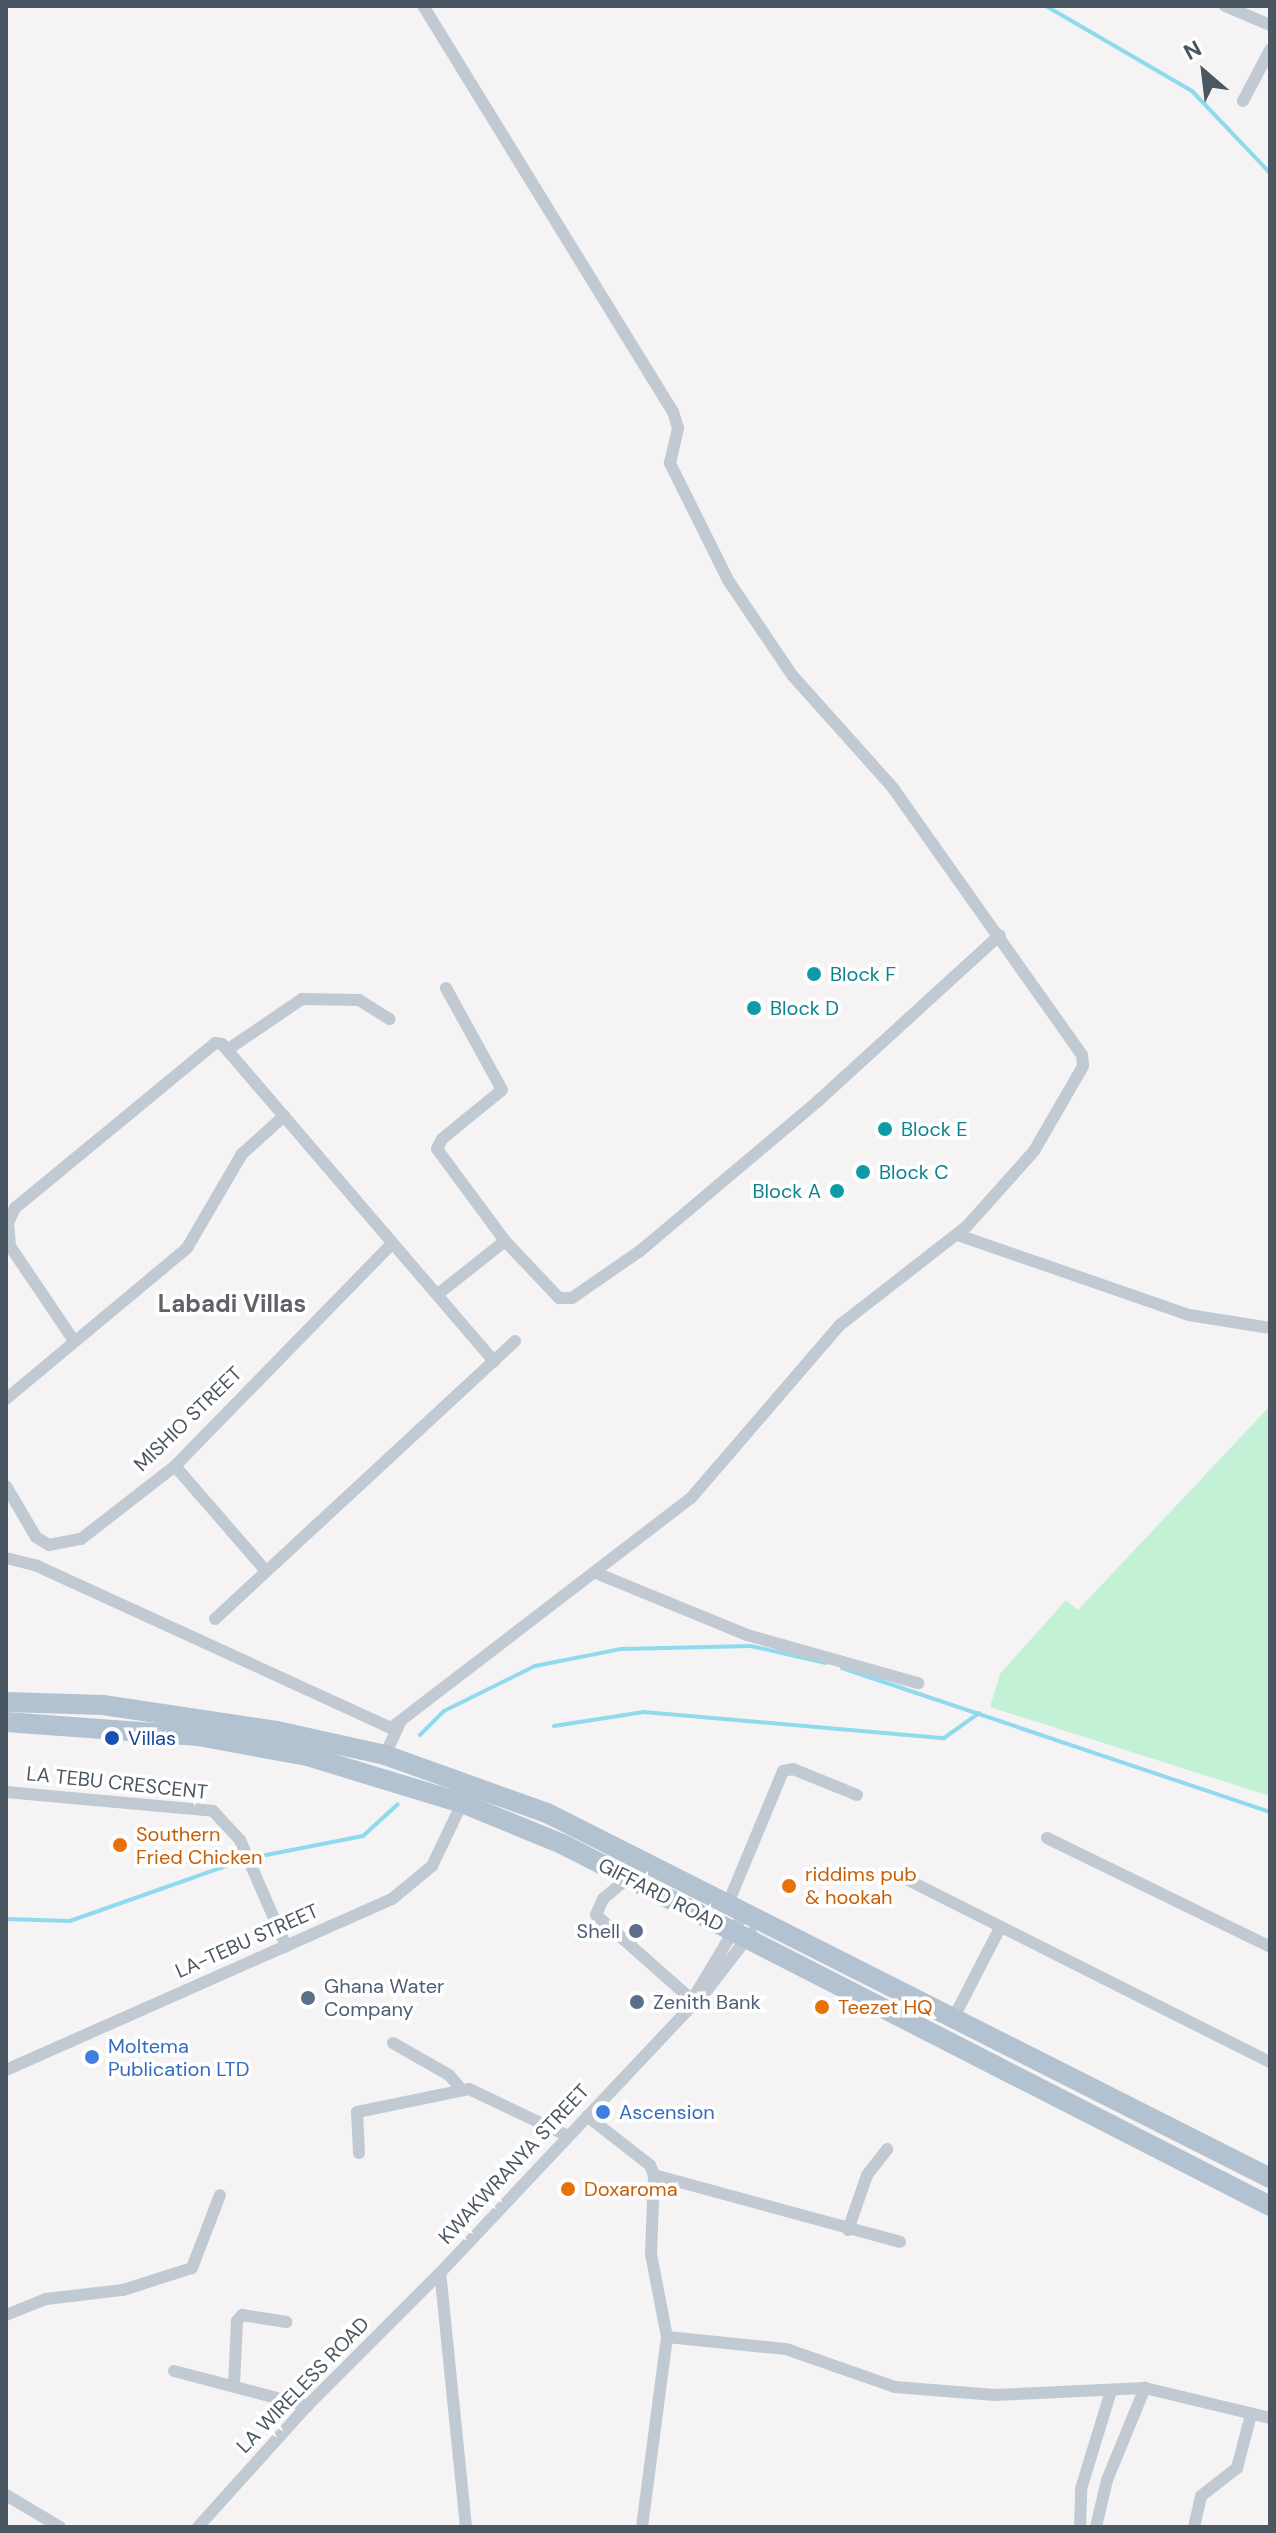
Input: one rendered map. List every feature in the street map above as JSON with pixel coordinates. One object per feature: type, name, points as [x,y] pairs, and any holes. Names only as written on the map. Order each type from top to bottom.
[{"type":"main road","name":"GIFFARD ROAD","points":[[6,1702],[103,1705],[206,1718],[385,1755],[547,1813],[955,2015],[1270,2178]]},
{"type":"main road","name":"GIFFARD ROAD","points":[[6,1722],[198,1736],[307,1756],[462,1803],[628,1878],[1270,2206]]},
{"type":"street","points":[[6,1558],[35,1565],[385,1728],[401,1721],[596,1573],[712,1477],[840,1325],[958,1235],[1034,1151],[1083,1066],[1082,1055],[894,789],[792,675],[735,591],[670,463],[678,428],[673,412],[423,6]]},
{"type":"street","points":[[1225,6],[1270,25]]},
{"type":"street","points":[[1243,101],[1270,50]]},
{"type":"street","points":[[446,988],[502,1090],[442,1139],[437,1149],[505,1241],[559,1298],[572,1298],[640,1251],[818,1101],[1000,935]]},
{"type":"street","points":[[227,1050],[302,999],[359,1000],[390,1019]]},
{"type":"street","points":[[74,1341],[10,1246],[8,1223],[15,1208],[209,1045],[222,1044],[494,1361]]},
{"type":"street","points":[[6,1399],[187,1248],[242,1154],[284,1116]]},
{"type":"street","points":[[958,1235],[1189,1315],[1270,1328]]},
{"type":"street","points":[[438,1294],[505,1241]]},
{"type":"street","name":"MISHIO STREET","points":[[6,1486],[36,1537],[49,1545],[81,1539],[175,1466],[392,1244]]},
{"type":"street","points":[[215,1619],[515,1341]]},
{"type":"street","points":[[175,1466],[265,1570]]},
{"type":"street","points":[[596,1573],[747,1635],[918,1683]]},
{"type":"street","points":[[385,1755],[401,1721]]},
{"type":"street","name":"KWAKWRANYA STREET","points":[[466,2527],[440,2273],[692,2000],[741,1935],[783,1771],[793,1769],[857,1795]]},
{"type":"street","name":"LA TEBU CRESCENT","points":[[6,1792],[213,1811],[240,1840],[286,1946]]},
{"type":"street","name":"LA-TEBU STREET","points":[[6,2070],[392,1899],[423,1877],[443,1850],[462,1803]]},
{"type":"street","points":[[1047,1838],[1270,1947]]},
{"type":"street","points":[[896,1874],[1270,2062]]},
{"type":"street","points":[[628,1878],[603,1899],[596,1915],[692,2000]]},
{"type":"street","points":[[955,2015],[1000,1928]]},
{"type":"street","points":[[393,2043],[449,2075],[462,2090]]},
{"type":"street","points":[[359,2153],[357,2112],[462,2090],[476,2090],[568,2136]]},
{"type":"street","points":[[587,2116],[650,2165],[654,2175],[651,2254],[667,2337],[642,2527]]},
{"type":"street","points":[[848,2230],[867,2175],[887,2149]]},
{"type":"street","points":[[654,2175],[900,2242]]},
{"type":"street","points":[[6,2315],[46,2299],[123,2290],[192,2268],[220,2195]]},
{"type":"street","name":"LA WIRELESS ROAD","points":[[198,2527],[307,2406],[440,2273]]},
{"type":"street","points":[[234,2386],[237,2321],[242,2315],[286,2322]]},
{"type":"street","points":[[667,2337],[786,2349],[895,2387],[995,2395],[1145,2388],[1270,2418]]},
{"type":"street","points":[[174,2371],[307,2406]]},
{"type":"street","points":[[1096,2527],[1118,2452],[1145,2388]]},
{"type":"street","points":[[1080,2527],[1081,2489],[1111,2391]]},
{"type":"street","points":[[1194,2527],[1201,2496],[1237,2468],[1251,2415]]},
{"type":"street","points":[[6,2495],[60,2527]]},
{"type":"green space","points":[[1270,1406],[1270,1796],[990,1707],[1000,1674],[1066,1600],[1078,1610]]},
{"type":"waterway","points":[[1046,6],[1192,91],[1270,173]]},
{"type":"waterway","points":[[420,1735],[444,1711],[535,1666],[621,1649],[751,1646],[826,1663]]},
{"type":"waterway","points":[[842,1668],[1270,1812]]},
{"type":"waterway","points":[[554,1726],[644,1712],[944,1738],[979,1713]]},
{"type":"waterway","points":[[256,1857],[363,1836],[398,1804]]},
{"type":"waterway","points":[[6,1919],[70,1921],[240,1861]]},
{"type":"place","name":"Block F","points":[[814,974]]},
{"type":"place","name":"Block D","points":[[754,1008]]},
{"type":"place","name":"Block E","points":[[885,1129]]},
{"type":"place","name":"Block C","points":[[863,1172]]},
{"type":"place","name":"Block A","points":[[837,1191]]},
{"type":"place","name":"Villas","points":[[112,1738]]},
{"type":"place","name":"Southern Fried Chicken","points":[[120,1845]]},
{"type":"place","name":"riddims pub & hookah","points":[[789,1886]]},
{"type":"place","name":"Shell","points":[[636,1931]]},
{"type":"place","name":"Ghana Water Company","points":[[308,1998]]},
{"type":"place","name":"Zenith Bank","points":[[637,2002]]},
{"type":"place","name":"Teezet HQ","points":[[822,2007]]},
{"type":"place","name":"Moltema Publication LTD","points":[[92,2057]]},
{"type":"place","name":"Ascension","points":[[603,2112]]},
{"type":"place","name":"Doxaroma","points":[[568,2189]]},
{"type":"district","name":"Labadi Villas","points":[[232,1304]]}]
